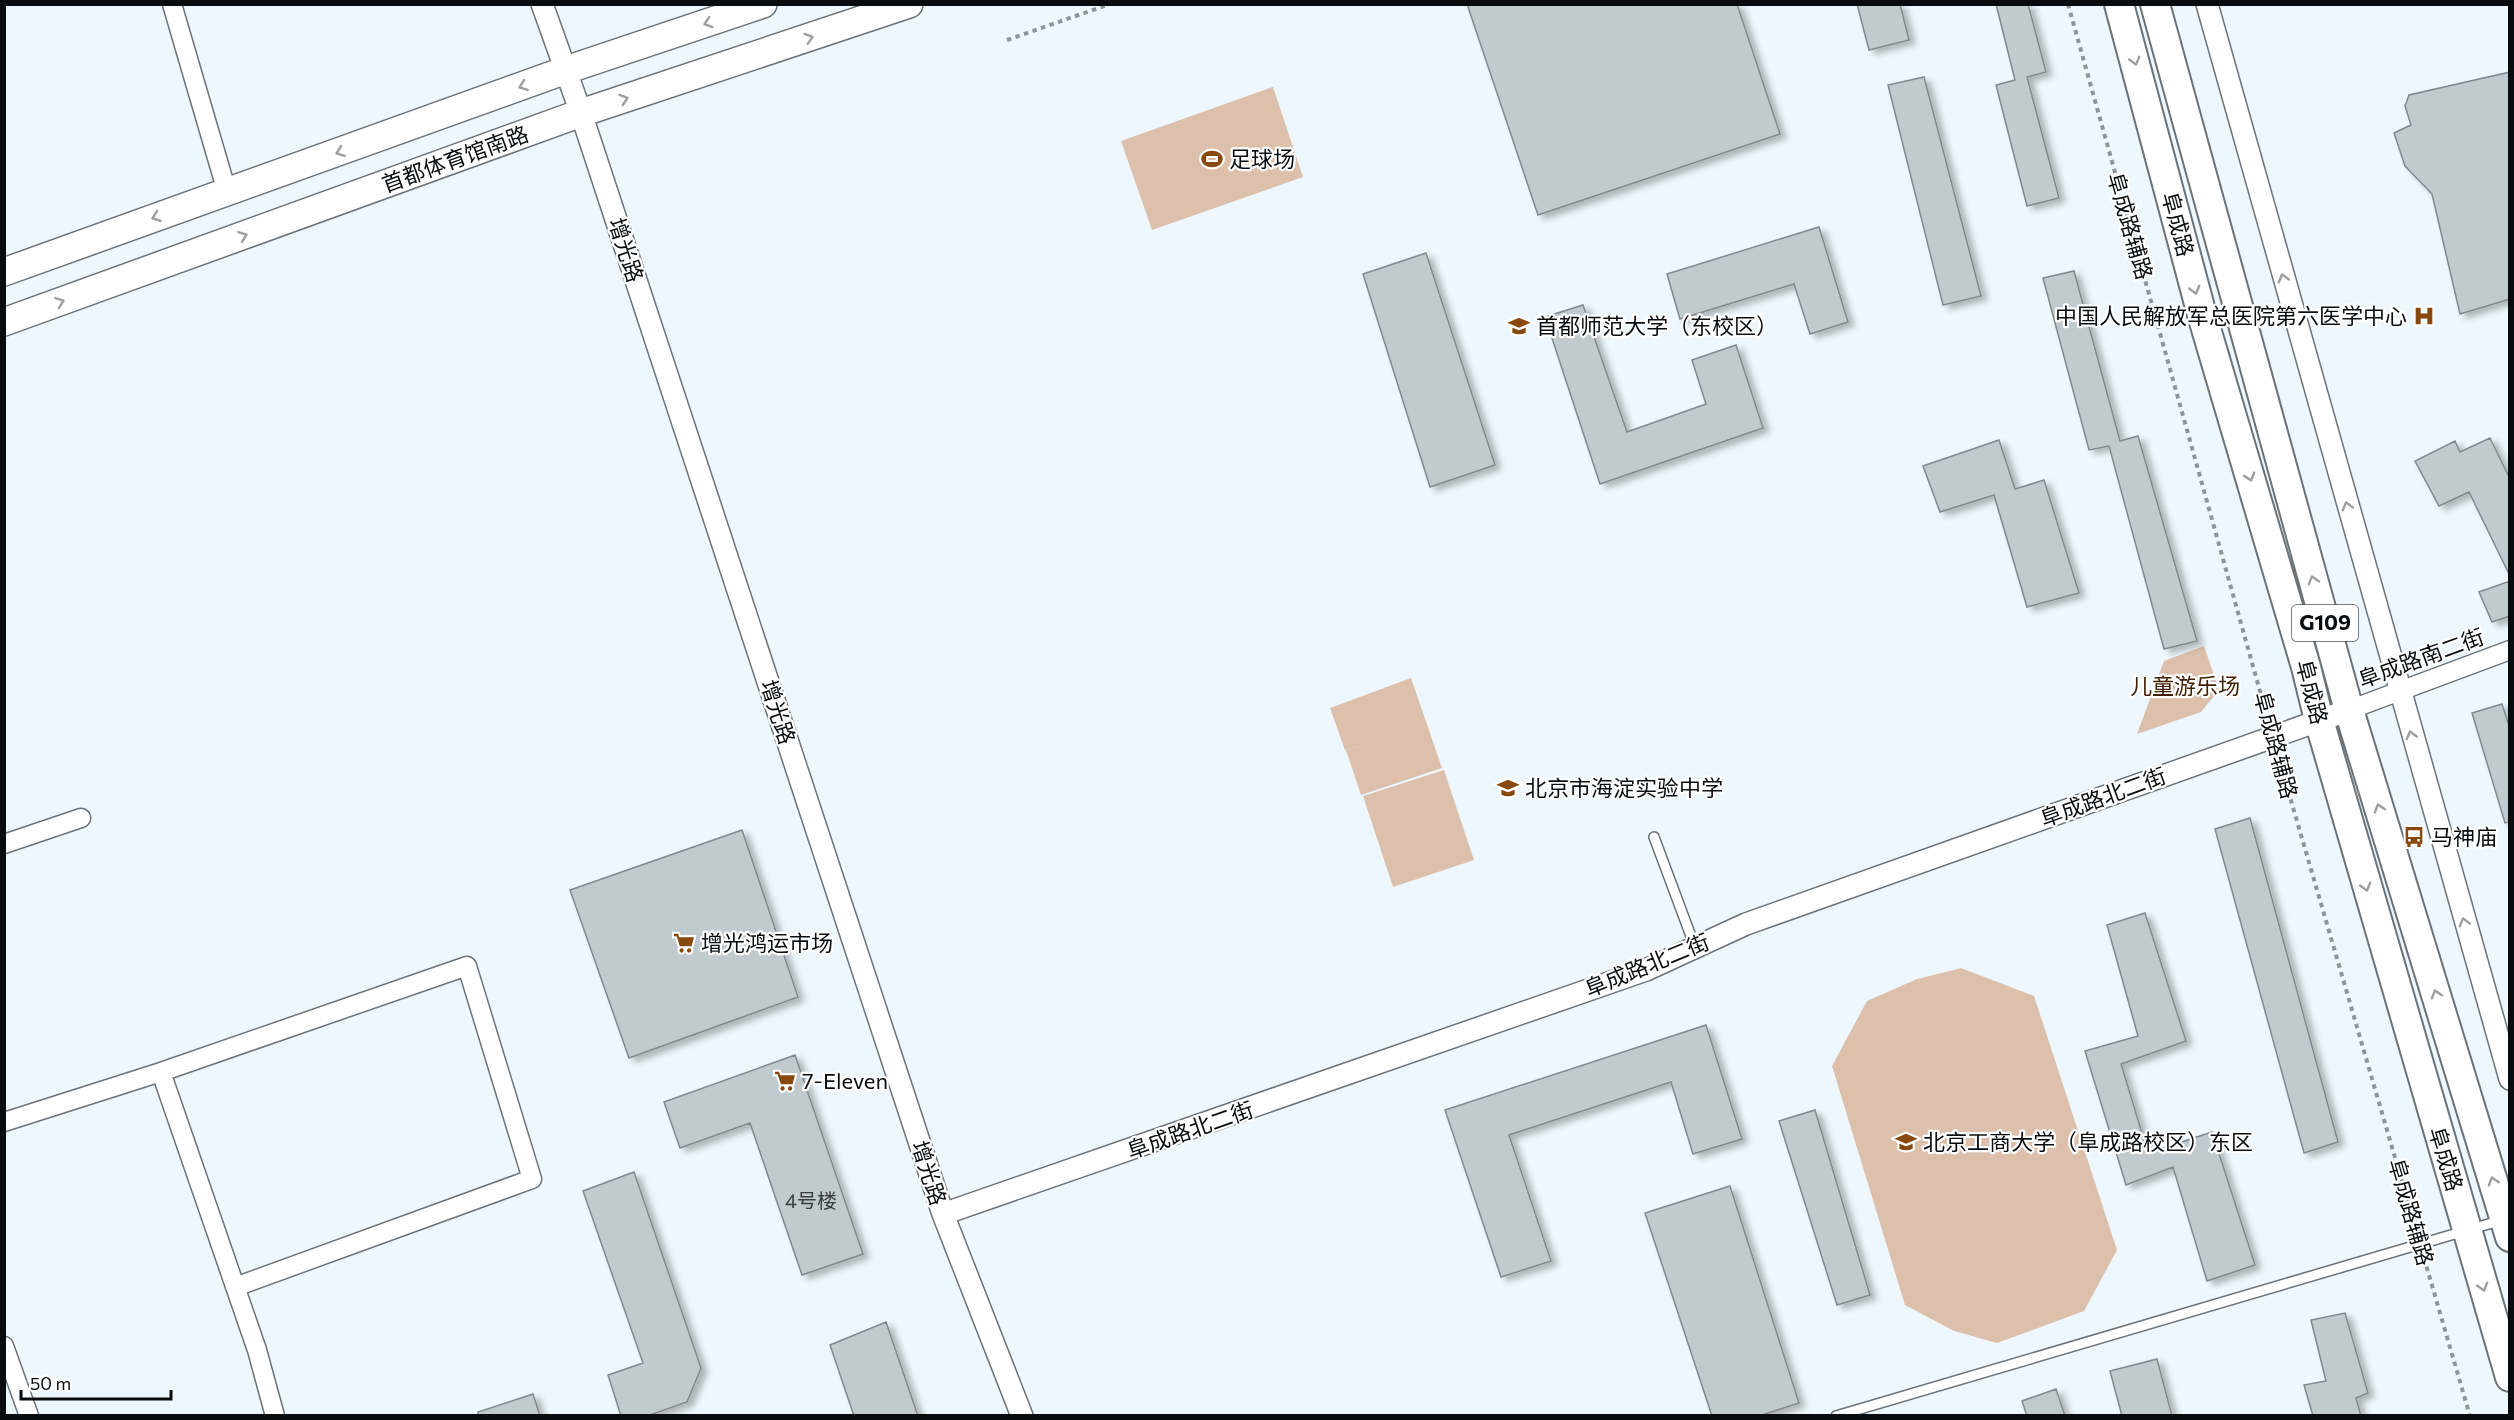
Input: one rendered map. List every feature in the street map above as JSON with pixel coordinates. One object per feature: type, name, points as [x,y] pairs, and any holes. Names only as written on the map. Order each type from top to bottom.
[{"type":"highway","name":"阜成路","points":[[2119,4],[2202,315],[2306,667],[2319,720],[2510,1377]]},
{"type":"highway","name":"阜成路","points":[[2155,4],[2174,81],[2349,710],[2507,1228]]},
{"type":"main road","name":"首都体育馆南路","points":[[4,272],[566,70],[764,4]]},
{"type":"main road","name":"首都体育馆南路","points":[[4,322],[581,113],[909,4]]},
{"type":"street","points":[[172,4],[227,192]]},
{"type":"street","name":"增光路","points":[[542,4],[581,113],[943,1214],[1022,1416]]},
{"type":"street","points":[[2207,4],[2399,692],[2510,1079]]},
{"type":"street","name":"阜成路南二街","points":[[2349,710],[2510,650]]},
{"type":"street","name":"阜成路北二街","points":[[943,1214],[1635,973],[1746,924],[2349,710]]},
{"type":"street","points":[[4,844],[81,818]]},
{"type":"street","points":[[4,1122],[161,1072],[467,966],[531,1179],[235,1287]]},
{"type":"street","points":[[161,1072],[235,1287],[275,1416]]},
{"type":"street","points":[[4,1346],[29,1416]]},
{"type":"lane","points":[[1654,837],[1695,947]]},
{"type":"lane","points":[[1836,1416],[2466,1230],[2507,1228]]},
{"type":"path","points":[[1007,40],[1110,4]]},
{"type":"path","name":"阜成路辅路","points":[[2068,4],[2272,736],[2470,1416]]},
{"type":"green space","name":"足球场","points":[[1273,87],[1303,177],[1152,230],[1121,141]]},
{"type":"green space","name":"儿童游乐场","points":[[2204,646],[2219,690],[2201,712],[2137,734],[2164,661]]},
{"type":"green space","points":[[1411,678],[1442,768],[1361,795],[1346,750],[1365,744],[1345,750],[1330,708]]},
{"type":"green space","points":[[1444,770],[1474,860],[1393,887],[1363,796]]},
{"type":"green space","points":[[1961,968],[2034,996],[2117,1250],[2084,1311],[1997,1343],[1954,1331],[1905,1305],[1832,1066],[1867,1001],[1917,979]]},
{"type":"building","points":[[1467,4],[1737,4],[1780,134],[1538,215]]},
{"type":"building","points":[[1857,4],[1900,4],[1909,40],[1869,50]]},
{"type":"building","points":[[1996,4],[2028,4],[2046,72],[2027,77],[2059,198],[2027,206],[1996,85],[2015,80]]},
{"type":"building","points":[[2510,72],[2510,299],[2460,314],[2432,194],[2405,166],[2394,133],[2411,125],[2405,106],[2409,95]]},
{"type":"building","points":[[1924,77],[1981,296],[1943,305],[1888,85]]},
{"type":"building","points":[[1819,227],[1848,322],[1810,334],[1794,284],[1680,319],[1667,274]]},
{"type":"building","points":[[1426,253],[1495,465],[1430,487],[1363,274]]},
{"type":"building","points":[[2074,271],[2120,441],[2138,436],[2197,641],[2164,649],[2109,446],[2089,450],[2043,278]]},
{"type":"building","points":[[1583,305],[1627,432],[1706,404],[1692,360],[1736,345],[1763,428],[1600,484],[1545,317]]},
{"type":"building","points":[[2490,438],[2510,479],[2510,576],[2469,492],[2439,506],[2415,461],[2455,441],[2460,452]]},
{"type":"building","points":[[1999,440],[2015,489],[2044,480],[2079,593],[2027,607],[1994,495],[1940,512],[1923,466]]},
{"type":"building","points":[[2510,581],[2510,616],[2492,622],[2479,592]]},
{"type":"building","points":[[2502,704],[2510,729],[2510,822],[2505,823],[2472,713]]},
{"type":"building","points":[[2250,818],[2338,1142],[2304,1153],[2215,829]]},
{"type":"building","name":"增光鸿运市场","points":[[742,830],[798,997],[629,1058],[570,890]]},
{"type":"building","points":[[2145,913],[2186,1041],[2121,1064],[2148,1153],[2212,1132],[2255,1265],[2207,1281],[2173,1167],[2126,1185],[2085,1051],[2138,1036],[2107,925]]},
{"type":"building","points":[[1706,1025],[1742,1139],[1693,1154],[1671,1082],[1509,1135],[1551,1261],[1501,1277],[1445,1110]]},
{"type":"building","points":[[795,1055],[863,1254],[802,1275],[750,1123],[680,1148],[664,1102]]},
{"type":"building","points":[[1815,1110],[1870,1295],[1837,1305],[1779,1121]]},
{"type":"building","points":[[634,1172],[701,1368],[687,1402],[647,1416],[621,1416],[608,1375],[643,1363],[583,1191]]},
{"type":"building","points":[[1730,1186],[1799,1403],[1759,1416],[1712,1416],[1645,1213]]},
{"type":"building","points":[[2345,1313],[2368,1393],[2356,1398],[2361,1416],[2313,1416],[2304,1385],[2326,1381],[2311,1320]]},
{"type":"building","points":[[886,1322],[918,1416],[854,1416],[830,1345]]},
{"type":"building","points":[[2157,1359],[2172,1416],[2122,1416],[2110,1371]]},
{"type":"building","points":[[2056,1389],[2065,1416],[2027,1416],[2022,1401]]},
{"type":"building","points":[[533,1394],[540,1416],[478,1416],[478,1412]]},
{"type":"place","name":"足球场","points":[[1212,159]]},
{"type":"place","name":"中国人民解放军总医院第六医学中心","points":[[2424,316]]},
{"type":"place","name":"首都师范大学（东校区）","points":[[1519,326]]},
{"type":"place","name":"北京市海淀实验中学","points":[[1508,788]]},
{"type":"place","name":"马神庙","points":[[2414,837]]},
{"type":"place","name":"增光鸿运市场","points":[[684,943]]},
{"type":"place","name":"7-Eleven","points":[[785,1081]]},
{"type":"place","name":"北京工商大学（阜成路校区）东区","points":[[1906,1142]]}]
